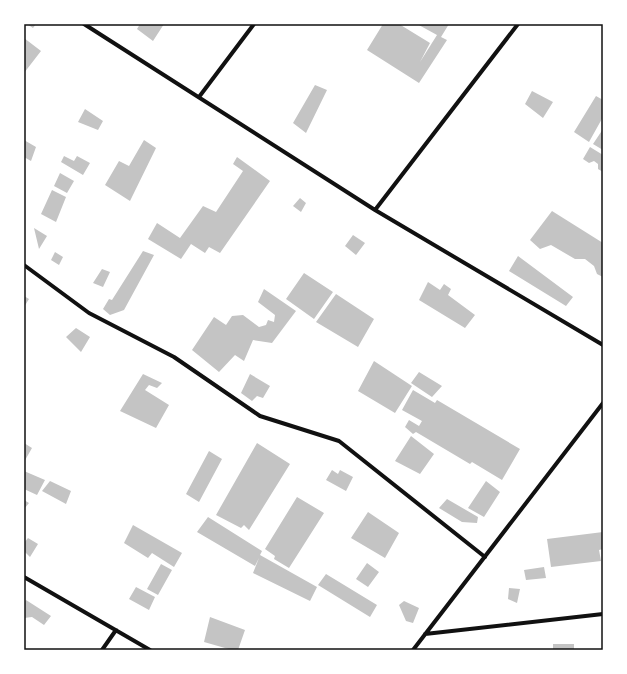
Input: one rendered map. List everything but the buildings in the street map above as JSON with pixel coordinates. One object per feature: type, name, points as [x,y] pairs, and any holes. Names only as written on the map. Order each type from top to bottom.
[{"type":"street","points":[[84,24],[199,96],[375,210],[603,345]]},
{"type":"street","points":[[199,96],[254,24]]},
{"type":"street","points":[[375,210],[518,24]]},
{"type":"street","points":[[24,265],[89,313],[174,357],[260,416],[339,441],[485,557]]},
{"type":"street","points":[[413,650],[603,403]]},
{"type":"street","points":[[24,577],[150,650]]},
{"type":"street","points":[[425,634],[603,614]]},
{"type":"street","points":[[102,650],[116,630]]}]
